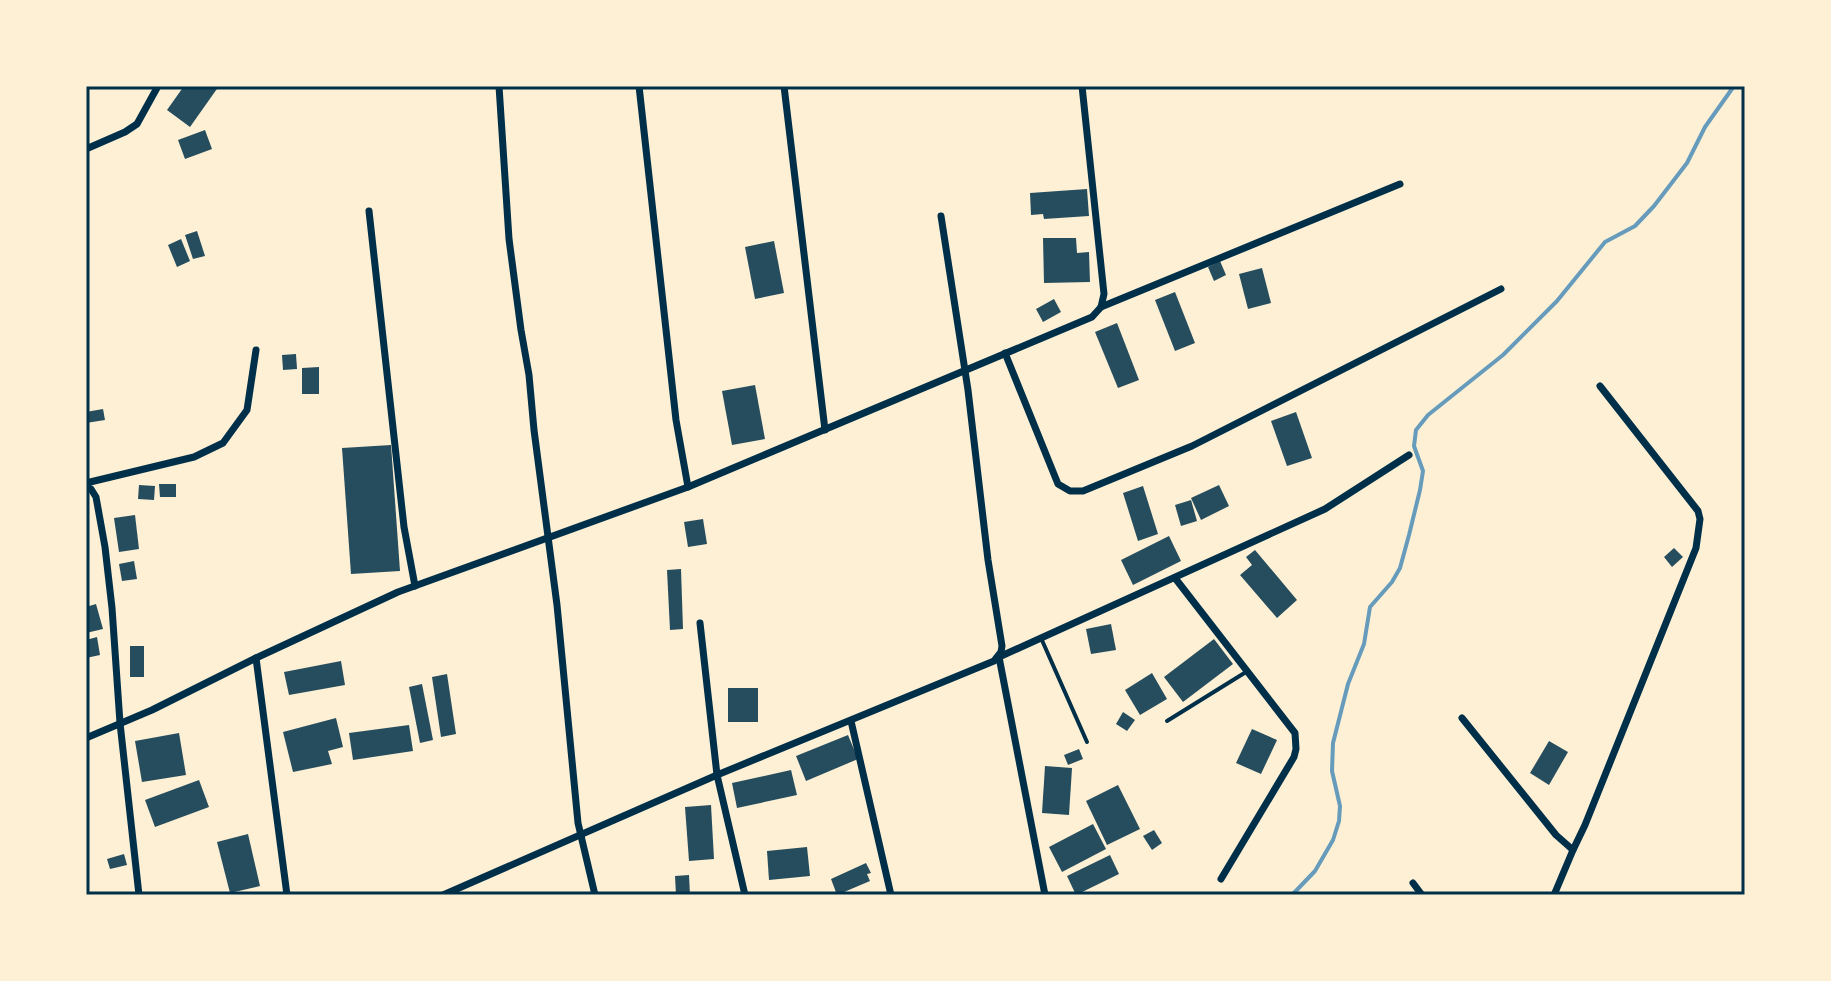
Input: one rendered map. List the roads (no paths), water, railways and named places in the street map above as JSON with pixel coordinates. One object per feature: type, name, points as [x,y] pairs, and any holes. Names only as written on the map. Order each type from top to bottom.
[{"type":"street","points":[[86,149],[137,124],[158,86]]},
{"type":"street","points":[[499,86],[509,239],[549,537],[578,823],[595,895]]},
{"type":"street","points":[[639,86],[676,420],[688,487]]},
{"type":"street","points":[[784,86],[825,430]]},
{"type":"street","points":[[1082,86],[1104,294],[1101,307]]},
{"type":"street","points":[[86,738],[152,710],[369,605],[688,487],[1092,317],[1101,307],[1400,184]]},
{"type":"street","points":[[369,211],[404,527],[415,586]]},
{"type":"street","points":[[941,216],[1002,646],[999,657],[1045,895]]},
{"type":"street","points":[[1005,353],[1058,484],[1070,491],[1083,491],[1192,446],[1501,289]]},
{"type":"street","points":[[86,485],[194,457],[223,443],[247,410],[256,350]]},
{"type":"street","points":[[1554,895],[1677,598],[1696,548],[1700,519],[1698,511],[1600,386]]},
{"type":"street","points":[[443,895],[717,775],[994,661],[1325,509],[1409,455]]},
{"type":"street","points":[[86,485],[96,497],[105,547],[139,895]]},
{"type":"street","points":[[1175,578],[1295,733],[1294,757],[1221,879]]},
{"type":"street","points":[[700,623],[717,775],[745,895]]},
{"type":"street","points":[[256,658],[287,895]]},
{"type":"street","points":[[1462,718],[1556,835],[1573,850]]},
{"type":"street","points":[[851,721],[891,895]]},
{"type":"street","points":[[1413,883],[1422,895]]},
{"type":"lane","points":[[1041,638],[1087,742]]},
{"type":"lane","points":[[1167,721],[1248,671]]},
{"type":"waterway","points":[[1292,895],[1315,871],[1333,840],[1339,821],[1340,806],[1332,771],[1333,743],[1348,684],[1364,644],[1370,607],[1400,568],[1409,535],[1423,471],[1414,446],[1416,430],[1428,415],[1503,355],[1557,301],[1605,242],[1635,226],[1654,206],[1687,163],[1705,127],[1734,86]]}]
